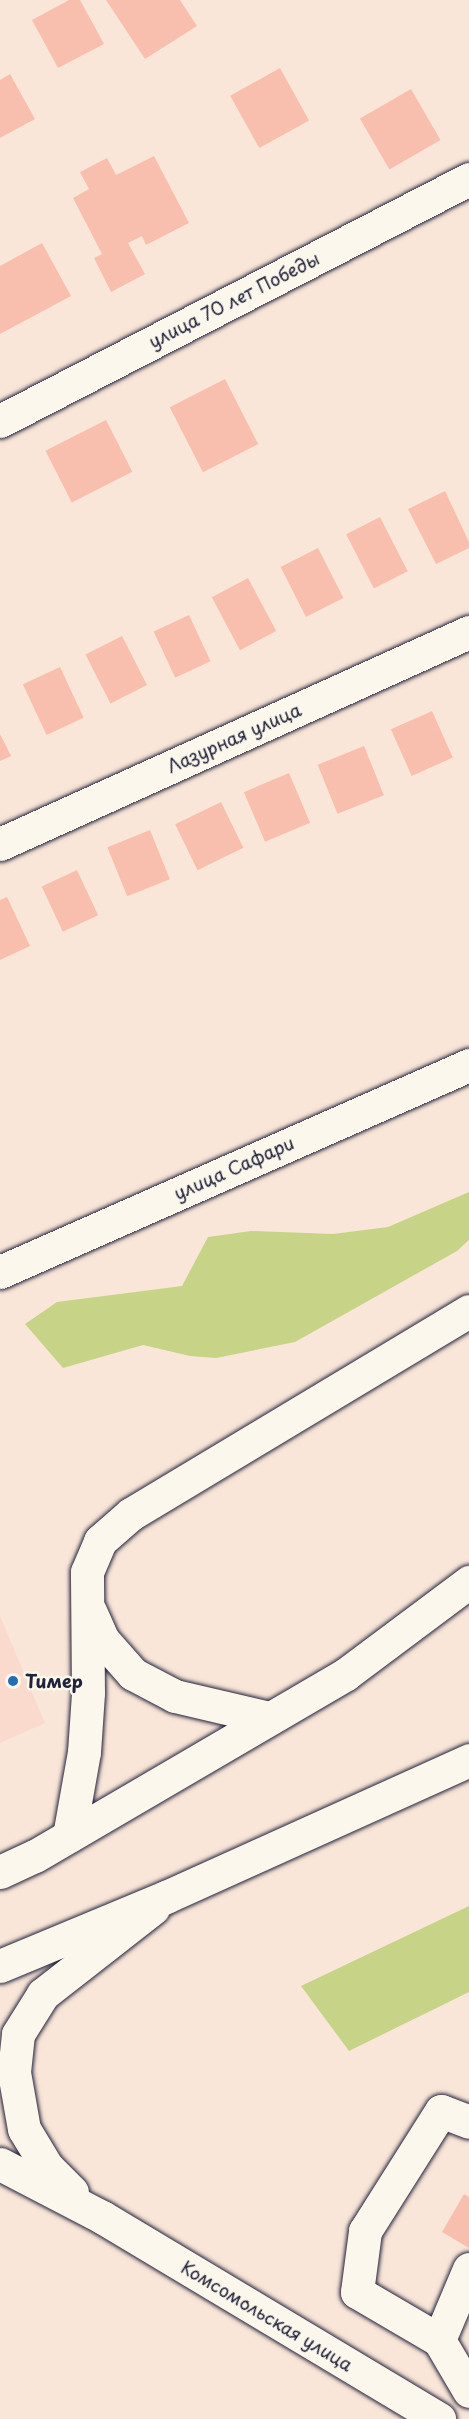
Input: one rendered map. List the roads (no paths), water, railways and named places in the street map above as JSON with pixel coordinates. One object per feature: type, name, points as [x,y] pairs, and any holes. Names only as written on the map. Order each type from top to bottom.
[{"type":"street","name":"улица 70 лет Победы","points":[[0,421],[469,179]]},
{"type":"street","name":"Лазурная улица","points":[[0,844],[469,632]]},
{"type":"street","name":"улица Сафари","points":[[0,1272],[469,1065]]},
{"type":"street","points":[[69,1836],[85,1740],[88,1693],[87,1572],[100,1542],[131,1514],[469,1311]]},
{"type":"street","points":[[0,1872],[69,1836],[346,1674],[469,1582]]},
{"type":"street","points":[[86,1601],[103,1640],[133,1674],[175,1696],[269,1718]]},
{"type":"street","points":[[0,1966],[166,1897],[469,1760]]},
{"type":"street","name":"Комсомольская улица","points":[[95,2213],[47,2168],[24,2129],[14,2072],[18,2034],[43,1994],[166,1897]]},
{"type":"street","points":[[469,2122],[441,2111],[365,2231],[357,2292],[439,2340],[469,2391]]},
{"type":"street","name":"Комсомольская улица","points":[[0,2164],[95,2213],[439,2419]]},
{"type":"street","points":[[439,2340],[469,2269]]},
{"type":"place","name":"Тимер","points":[[13,1681]]}]
